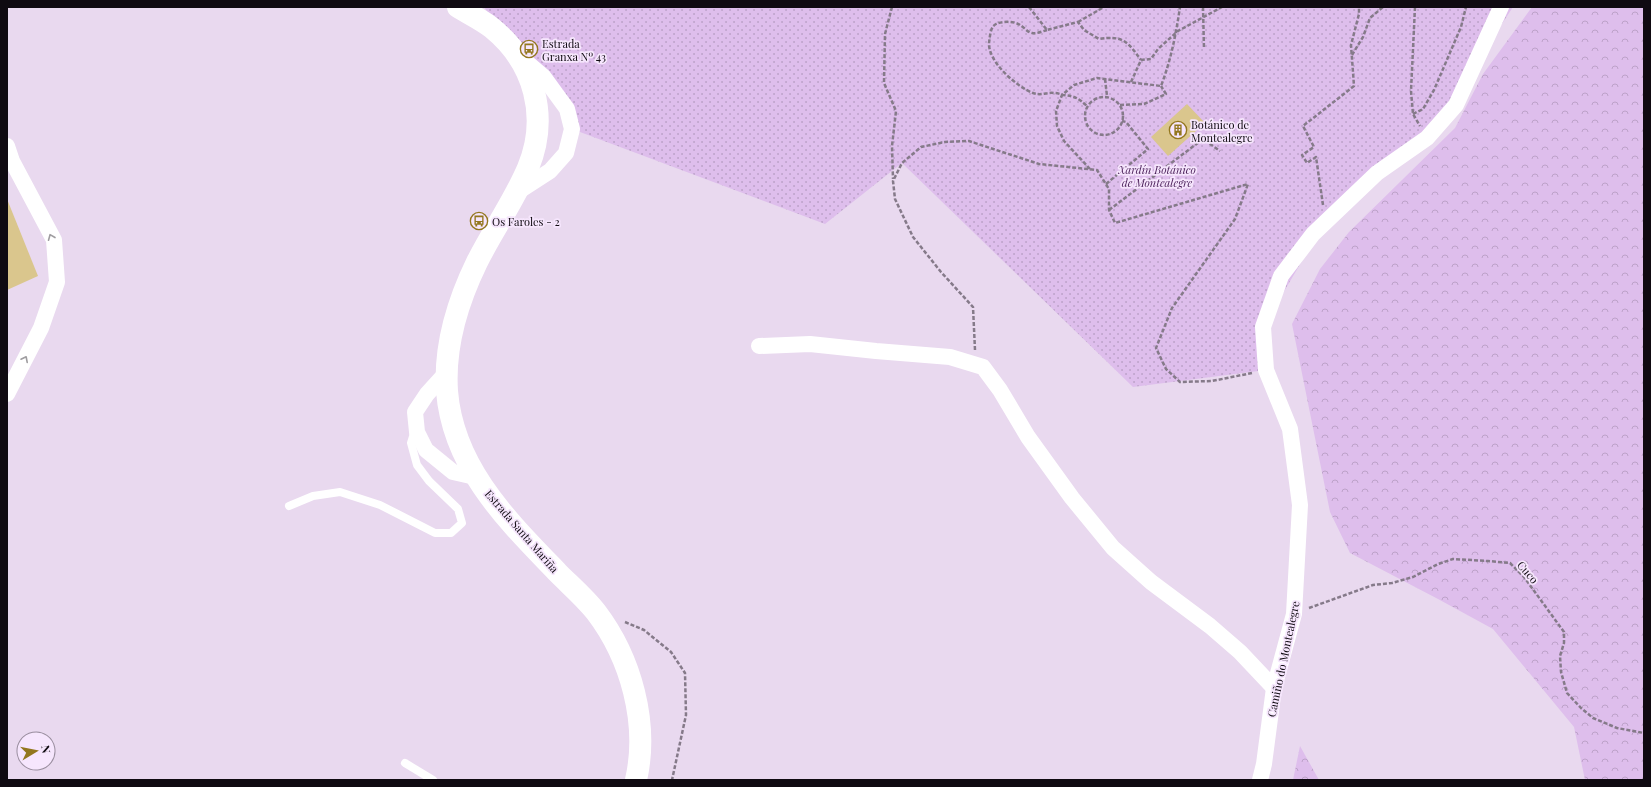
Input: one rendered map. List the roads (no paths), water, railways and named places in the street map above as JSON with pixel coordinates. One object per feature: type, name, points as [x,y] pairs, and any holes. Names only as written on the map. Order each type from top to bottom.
[{"type":"main road","name":"Estrada Santa Mariña","points":[[458,7],[490,27],[510,45],[517,54],[525,66],[533,85],[536,95],[538,118],[534,151],[516,194],[477,261],[460,301],[450,338],[447,372],[447,390],[452,420],[464,454],[475,477],[498,507],[595,611],[614,641],[628,674],[638,711],[640,756],[636,780]]},
{"type":"street","name":"Camiño do Montealegre","points":[[1260,780],[1274,688],[1294,614],[1300,504],[1290,430],[1266,370],[1263,327],[1281,276],[1313,234],[1377,173],[1427,138],[1456,106],[1501,7]]},
{"type":"street","points":[[516,194],[550,171],[566,153],[572,129],[567,109],[543,76],[517,54]]},
{"type":"street","points":[[7,146],[12,161],[54,240],[58,282],[41,328],[7,394]]},
{"type":"street","points":[[760,346],[810,344],[950,357],[983,367],[1000,390],[1037,450],[1072,498],[1113,548],[1151,582],[1210,626],[1240,652],[1274,688]]},
{"type":"street","points":[[447,372],[427,394],[415,412],[417,432],[426,450],[453,472],[475,477]]},
{"type":"lane","points":[[289,506],[313,496],[340,492],[380,506],[435,533],[451,532],[462,523],[458,509],[429,482],[417,464],[411,443],[416,426]]},
{"type":"lane","points":[[405,763],[433,780]]},
{"type":"place","name":"Estrada Granxa Nº 43","points":[[529,49]]},
{"type":"place","name":"Botánico de Montealegre","points":[[1178,130]]},
{"type":"place","name":"Os Faroles - 2","points":[[479,221]]},
{"type":"park label","name":"Xardín Botánico de Montealegre","points":[[1157,175]]}]
